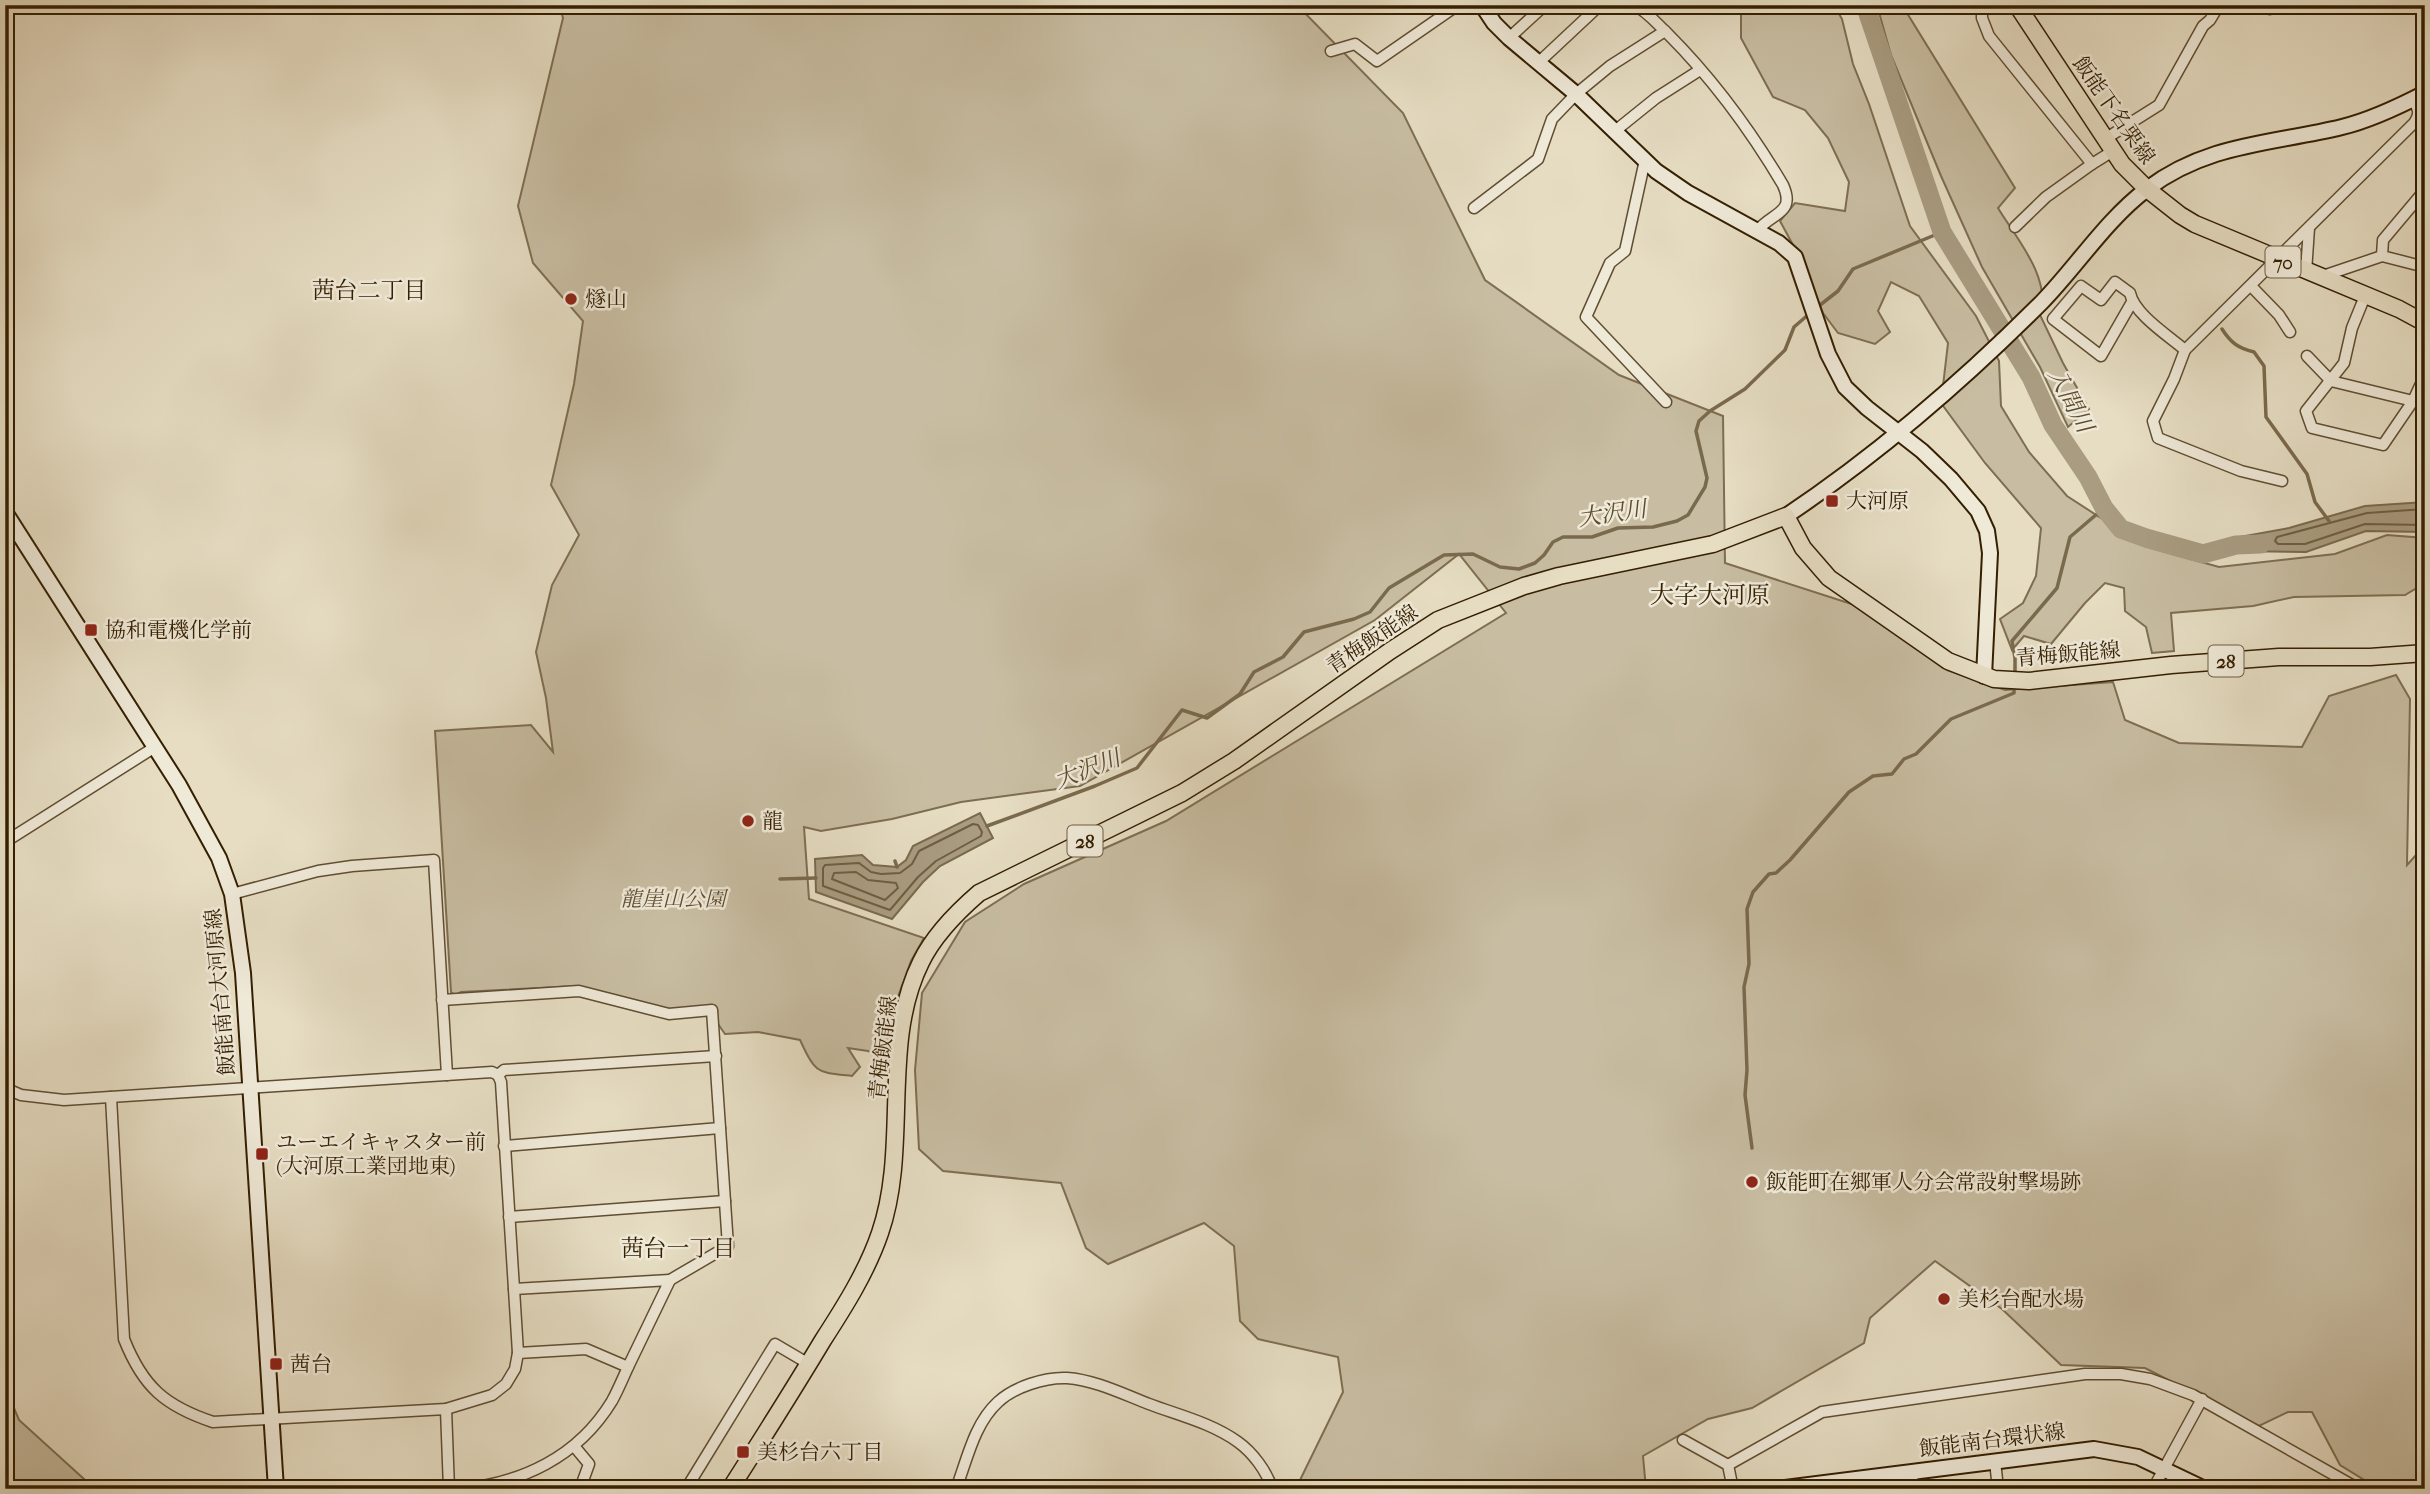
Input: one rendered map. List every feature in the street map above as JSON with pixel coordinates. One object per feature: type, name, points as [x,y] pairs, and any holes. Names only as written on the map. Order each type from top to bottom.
[{"type":"main road","name":"飯能下名栗線","points":[[2017,5],[2135,180],[2195,224],[2399,309],[2425,323]]},
{"type":"main road","name":"青梅飯能線","points":[[730,1489],[854,1290],[871,1256],[888,1206],[893,1174],[906,1000],[932,944],[960,910],[979,893],[1182,793],[1234,761],[1413,635],[1455,612],[1559,576],[1713,544],[1786,516],[1802,548],[1829,578],[1948,661],[1992,677],[2029,681],[2171,665],[2279,657],[2370,657],[2425,653]]},
{"type":"street","points":[[1331,51],[1355,44],[1377,61],[1458,5]]},
{"type":"street","points":[[1482,5],[1494,23],[1509,38],[1576,94],[1656,171],[1688,193],[1779,243],[1795,257],[1828,354],[1846,387],[1951,479],[1978,512],[1987,531],[1990,553],[1992,677]]},
{"type":"street","points":[[1509,38],[1545,5]]},
{"type":"street","points":[[1538,63],[1600,5]]},
{"type":"street","points":[[1634,5],[1645,11],[1700,70],[1776,172],[1788,196],[1787,205],[1782,212],[1765,221],[1757,231]]},
{"type":"street","points":[[1982,5],[1982,18],[1989,36],[2092,164]]},
{"type":"street","points":[[2015,227],[2046,197],[2092,164],[2109,145],[2159,105],[2203,26],[2219,5]]},
{"type":"street","points":[[1474,208],[1538,159],[1552,119],[1576,94],[1610,66],[1665,31]]},
{"type":"street","points":[[1615,131],[1656,98],[1700,70]]},
{"type":"street","points":[[1786,516],[1842,477],[1948,391],[2043,300],[2147,189],[2180,169],[2218,152],[2255,142],[2348,126],[2419,96],[2418,117],[2414,123],[2185,350],[2175,379],[2153,421],[2158,438],[2241,471],[2282,481]]},
{"type":"street","points":[[1645,160],[1625,251],[1610,263],[1586,317],[1666,402]]},
{"type":"street","points":[[2382,256],[2384,240],[2425,190]]},
{"type":"street","points":[[2309,228],[2313,274],[2382,256],[2425,267]]},
{"type":"street","points":[[2132,302],[2101,356],[2053,319],[2081,286],[2101,300],[2115,282],[2130,293],[2132,302],[2185,350]]},
{"type":"street","points":[[2251,286],[2290,332]]},
{"type":"street","points":[[2365,296],[2352,328],[2344,363],[2306,411],[2312,428],[2383,445],[2413,401],[2425,375]]},
{"type":"street","points":[[2307,356],[2331,382],[2413,401]]},
{"type":"street","name":"飯能南台大河原線","points":[[5,512],[200,820],[219,858],[232,894],[243,973],[276,1489]]},
{"type":"street","points":[[5,842],[155,747]]},
{"type":"street","points":[[232,894],[318,871],[434,860],[447,1075]]},
{"type":"street","points":[[442,1000],[579,991],[669,1014],[712,1010],[728,1246],[670,1280],[514,1289]]},
{"type":"street","points":[[498,1075],[504,1070],[716,1055]]},
{"type":"street","points":[[5,1088],[22,1095],[44,1099],[249,1089],[492,1072],[498,1075],[501,1082],[518,1353],[515,1369],[506,1384],[492,1395],[446,1409],[213,1422],[192,1415],[166,1401],[148,1385],[134,1364],[124,1339],[111,1097]]},
{"type":"street","points":[[504,1146],[720,1128]]},
{"type":"street","points":[[509,1217],[725,1201]]},
{"type":"street","points":[[458,1489],[518,1479],[548,1464],[574,1446],[612,1401],[670,1280]]},
{"type":"street","points":[[686,1489],[775,1344],[809,1364]]},
{"type":"street","points":[[518,1353],[586,1349],[628,1367]]},
{"type":"street","points":[[1728,1465],[1822,1412],[2085,1374],[2121,1374],[2150,1379],[2202,1399],[2359,1489]]},
{"type":"street","points":[[956,1489],[976,1434],[999,1401],[1038,1382],[1065,1378],[1089,1382],[1214,1428],[1238,1442],[1255,1458],[1272,1489]]},
{"type":"street","points":[[2152,1489],[2202,1399]]},
{"type":"street","points":[[446,1409],[449,1489]]},
{"type":"street","points":[[1683,1440],[1728,1465],[1733,1489]]},
{"type":"street","points":[[574,1446],[589,1464],[580,1489]]},
{"type":"street","name":"飯能南台環状線","points":[[1777,1489],[2094,1449],[2138,1457],[2205,1489]]},
{"type":"street","points":[[1995,1461],[1998,1489]]},
{"type":"street","points":[[1911,1472],[1914,1489]]},
{"type":"street","points":[[518,1479],[524,1489]]},
{"type":"green space","name":"龍崖山公園","points":[[559,5],[1297,5],[1403,113],[1485,280],[1619,375],[1723,416],[1725,563],[1870,610],[1947,670],[2005,690],[2113,682],[2125,720],[2179,743],[2302,747],[2329,696],[2396,675],[2410,699],[2407,865],[2425,845],[2425,1489],[2379,1489],[2340,1465],[2312,1412],[2288,1412],[2259,1426],[2145,1368],[2061,1365],[2002,1309],[1935,1261],[1870,1318],[1864,1343],[1752,1408],[1708,1419],[1643,1456],[1646,1489],[1308,1489],[1300,1480],[1343,1392],[1338,1357],[1258,1339],[1240,1321],[1234,1246],[1204,1223],[1108,1264],[1086,1248],[1061,1183],[943,1171],[919,1149],[915,1070],[922,993],[965,922],[1024,884],[1166,821],[1506,613],[1459,554],[1375,620],[1080,786],[961,802],[892,819],[821,831],[804,827],[809,899],[924,938],[911,961],[895,1005],[891,1007],[887,1060],[868,1051],[848,1048],[860,1067],[852,1076],[818,1069],[800,1040],[758,1032],[725,1034],[718,1024],[716,1007],[666,1009],[579,986],[461,992],[455,995],[451,992],[435,731],[531,725],[553,752],[546,698],[536,652],[552,585],[579,535],[551,485],[574,384],[583,321],[533,263],[518,206],[563,18]]},
{"type":"green space","points":[[1741,5],[1834,5],[1842,19],[1853,64],[1910,226],[1976,316],[1999,361],[2001,406],[2029,452],[2067,496],[2144,546],[2219,567],[2335,554],[2387,535],[2425,538],[2425,583],[2405,595],[2294,597],[2253,606],[2171,613],[2174,651],[2152,653],[2146,627],[2125,611],[2124,588],[2105,583],[2051,644],[2024,636],[2012,650],[2000,619],[2023,603],[2036,576],[2041,528],[1985,463],[1941,403],[1948,343],[1919,296],[1891,282],[1878,311],[1890,332],[1875,344],[1838,333],[1823,313],[1799,256],[1780,221],[1795,203],[1845,211],[1849,182],[1828,138],[1805,110],[1773,97],[1741,38]]},
{"type":"green space","points":[[1875,5],[1902,5],[2015,188],[1998,208],[2037,273],[2042,301],[2040,315],[2089,409],[2068,427],[2040,367],[1982,267],[1891,55]]},
{"type":"green space","points":[[5,1387],[19,1420],[95,1489],[5,1489]]},
{"type":"water","points":[[2425,502],[2425,532],[2366,531],[2306,552],[2237,551],[2234,538],[2289,528],[2365,506]]},
{"type":"water","points":[[980,813],[993,838],[940,866],[892,919],[816,892],[815,859],[862,855],[873,865],[897,867],[906,860],[913,846]]},
{"type":"waterway","name":"入間川","points":[[1865,5],[1942,232],[2031,377],[2053,425],[2088,477],[2104,508],[2121,529],[2203,554],[2236,545],[2261,544]]},
{"type":"waterway","name":"大沢川","points":[[1815,309],[1838,291],[1853,269],[1942,232]]},
{"type":"waterway","name":"大沢川","points":[[987,826],[1137,768],[1182,710],[1207,718],[1240,694],[1254,672],[1283,657],[1304,632],[1370,612],[1389,588],[1444,555],[1473,554],[1500,567],[1519,569],[1535,563],[1553,542],[1563,537],[1592,537],[1618,528],[1653,527],[1677,521],[1688,515],[1705,487],[1707,478],[1696,431],[1699,421],[1745,389],[1785,350],[1794,327],[1809,314]]},
{"type":"waterway","points":[[2222,329],[2235,344],[2254,352],[2264,366],[2266,417],[2307,474],[2315,502],[2329,521]]},
{"type":"waterway","points":[[2015,674],[2012,641],[2057,588],[2070,537],[2104,508]]},
{"type":"waterway","points":[[1752,1148],[1745,1095],[1747,1070],[1744,987],[1749,964],[1747,909],[1753,892],[1769,874],[1776,873],[1790,860],[1849,792],[1873,776],[1892,774],[1904,759],[1916,754],[1951,719],[2014,693],[2014,685]]},
{"type":"waterway","points":[[895,861],[897,867]]},
{"type":"waterway","points":[[780,879],[816,878]]},
{"type":"place","name":"燧山","points":[[571,299]]},
{"type":"place","name":"大河原","points":[[1832,501]]},
{"type":"place","name":"協和電機化学前","points":[[91,630]]},
{"type":"place","name":"龍","points":[[748,821]]},
{"type":"place","name":"ユーエイキャスター前 (大河原工業団地東)","points":[[262,1154]]},
{"type":"place","name":"飯能町在郷軍人分会常設射撃場跡","points":[[1752,1182]]},
{"type":"place","name":"美杉台配水場","points":[[1944,1299]]},
{"type":"place","name":"茜台","points":[[276,1364]]},
{"type":"place","name":"美杉台六丁目","points":[[743,1452]]},
{"type":"district","name":"茜台二丁目","points":[[369,290]]},
{"type":"district","name":"大字大河原","points":[[1710,595]]},
{"type":"district","name":"茜台一丁目","points":[[678,1248]]}]
